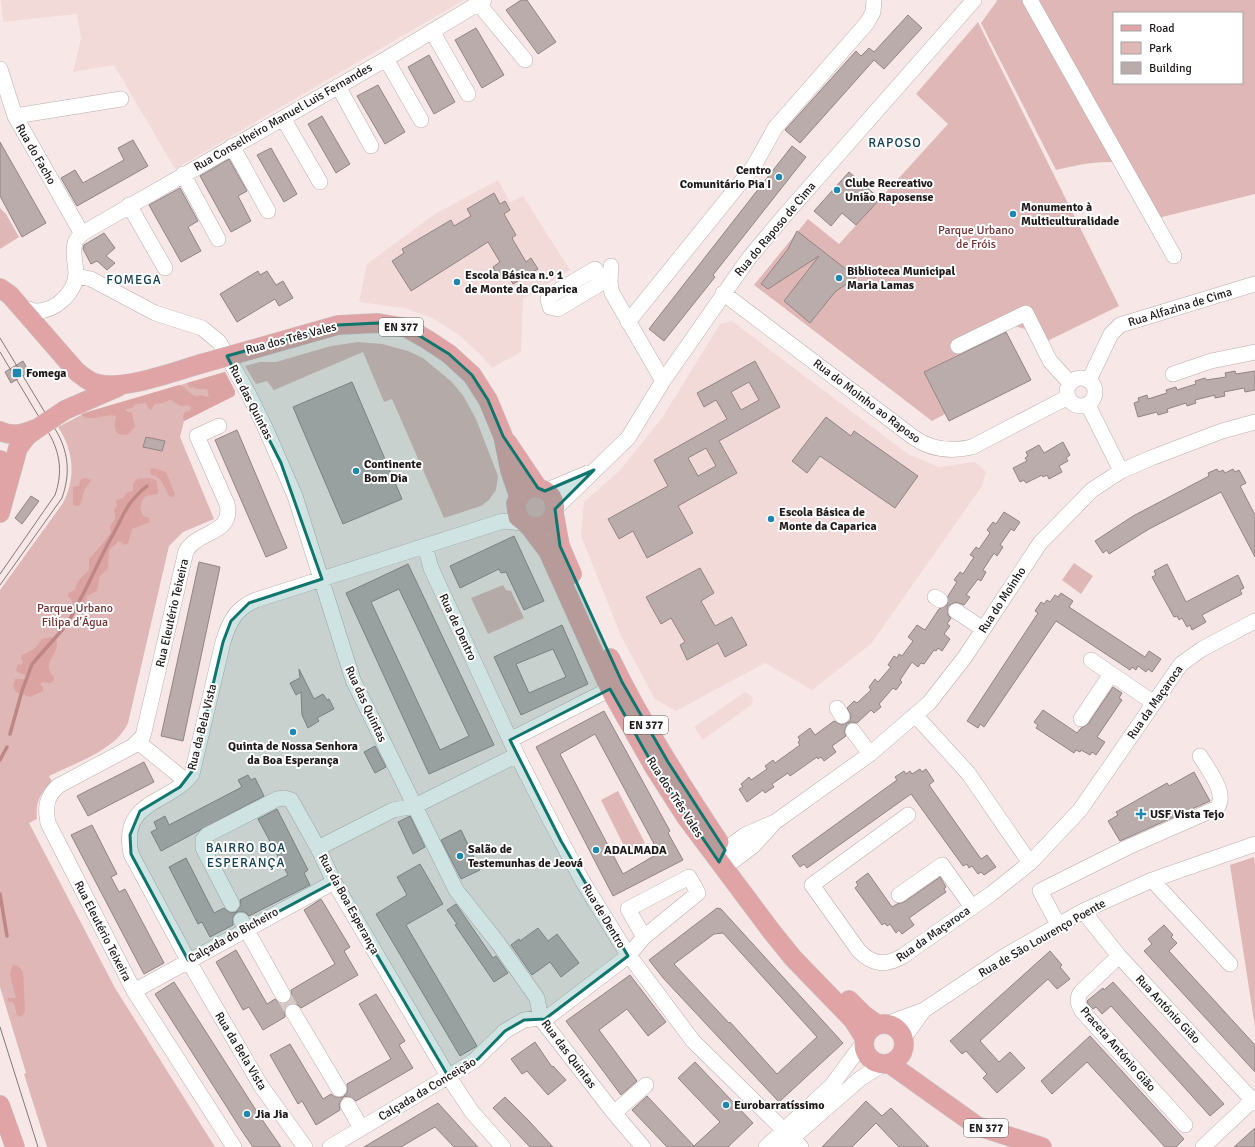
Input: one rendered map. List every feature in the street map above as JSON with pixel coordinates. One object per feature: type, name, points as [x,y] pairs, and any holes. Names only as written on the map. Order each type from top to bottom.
[{"type":"main road","name":"Rua dos Três Vales","points":[[0,288],[10,295],[70,364],[87,380],[99,384],[123,386],[338,325],[378,323],[407,328],[449,354],[472,375],[488,400],[503,436],[518,500],[516,510],[526,525],[548,550],[610,689],[654,767],[686,817],[726,858],[809,956],[864,1015],[882,1025],[893,1027],[899,1032],[904,1042]]},
{"type":"main road","points":[[0,513],[18,448],[27,436],[65,410],[72,403],[78,387],[70,364]]},
{"type":"main road","name":"EN 377","points":[[65,410],[100,394],[123,386]]},
{"type":"main road","points":[[0,431],[10,435],[19,434],[38,428]]},
{"type":"main road","name":"Rua dos Três Vales","points":[[503,436],[541,489],[554,501],[560,546],[622,682],[726,858],[772,932],[794,958],[853,1020],[864,1041],[865,1050],[868,1057],[874,1062],[886,1064]]},
{"type":"main road","points":[[0,460],[6,494]]},
{"type":"main road","points":[[518,500],[524,492],[541,489]]},
{"type":"main road","points":[[526,525],[537,527],[545,525],[551,520],[555,511]]},
{"type":"main road","points":[[864,1041],[871,1028],[882,1025]]},
{"type":"main road","points":[[886,1064],[897,1060],[902,1054],[904,1042]]},
{"type":"main road","name":"EN 377","points":[[904,1042],[915,1067],[937,1096]]},
{"type":"main road","name":"EN 377","points":[[886,1064],[937,1096],[960,1115],[977,1126],[1042,1147]]},
{"type":"main road","points":[[0,1105],[15,1147]]},
{"type":"street","points":[[628,322],[754,166],[775,128],[867,23],[872,12],[874,0]]},
{"type":"street","name":"Rua do Raposo de Cima","points":[[555,511],[594,470],[628,438],[663,381],[723,293],[785,214],[974,0]]},
{"type":"street","points":[[1030,0],[1174,256]]},
{"type":"street","points":[[481,2],[525,60]]},
{"type":"street","name":"Rua Conselheiro Manuel Luis Fernandes","points":[[82,234],[129,205],[386,59],[481,2]]},
{"type":"street","points":[[432,31],[468,94]]},
{"type":"street","points":[[386,59],[421,120]]},
{"type":"street","name":"Rua do Facho","points":[[0,69],[15,116],[82,234]]},
{"type":"street","points":[[338,86],[371,146]]},
{"type":"street","points":[[15,116],[121,100]]},
{"type":"street","points":[[283,118],[320,182]]},
{"type":"street","points":[[232,146],[268,212]]},
{"type":"street","points":[[183,174],[218,238]]},
{"type":"street","points":[[129,205],[165,268]]},
{"type":"street","points":[[49,340],[46,330],[46,322],[48,316],[71,292],[76,276],[75,244],[82,234]]},
{"type":"street","points":[[611,266],[607,282],[628,322],[663,381]]},
{"type":"street","name":"Rua das Quintas","points":[[76,276],[91,279],[155,313],[202,328],[219,342],[247,391],[295,496],[353,680],[456,890],[498,943],[537,998],[541,1019],[614,1113],[643,1147]]},
{"type":"street","name":"Rua Alfazina de Cima","points":[[1089,380],[1111,334],[1120,325],[1255,284]]},
{"type":"street","name":"Rua do Moinho ao Raposo","points":[[723,293],[913,437],[936,448],[954,450],[972,447],[1069,390]]},
{"type":"street","points":[[20,306],[40,310],[60,303]]},
{"type":"street","points":[[958,346],[1026,313],[1050,361],[1069,390],[1072,404],[1077,406],[1088,405],[1093,402],[1096,394],[1095,387],[1089,380],[1077,378],[1069,390]]},
{"type":"street","points":[[1174,374],[1222,358],[1255,352]]},
{"type":"street","points":[[1088,405],[1121,471]]},
{"type":"street","name":"Rua do Moinho","points":[[726,858],[745,835],[775,822],[870,754],[916,716],[961,663],[1048,533],[1092,490],[1121,471],[1222,431],[1255,422]]},
{"type":"street","name":"Rua Eleutério Teixeira","points":[[219,426],[198,436],[227,504],[228,511],[223,525],[217,530],[192,542],[186,551],[146,729],[138,742],[58,786],[50,796],[46,811],[48,823],[134,990],[234,1147]]},
{"type":"street","name":"Rua do Raposo de Cima","points":[[541,489],[594,470]]},
{"type":"street","points":[[504,521],[518,500]]},
{"type":"street","name":"Rua da Bela Vista","points":[[305,1147],[261,1086],[188,960],[130,854],[129,841],[134,822],[140,811],[147,805],[180,787],[194,770],[223,642],[231,620],[239,610],[249,603],[504,521],[526,525]]},
{"type":"street","name":"Rua de Dentro","points":[[425,546],[431,568],[517,755],[583,882],[628,956],[693,1041],[789,1141]]},
{"type":"street","points":[[956,611],[983,629]]},
{"type":"street","name":"Rua da Maçaroca","points":[[908,815],[812,885],[859,951],[870,960],[883,964],[894,961],[903,956],[991,894],[1030,863],[1080,810],[1184,661],[1202,649],[1255,621]]},
{"type":"street","points":[[1092,660],[1154,703]]},
{"type":"street","points":[[1081,720],[1111,674]]},
{"type":"street","points":[[510,740],[610,689]]},
{"type":"street","points":[[916,716],[968,773],[1030,863]]},
{"type":"street","points":[[853,731],[870,754]]},
{"type":"street","points":[[138,742],[186,781]]},
{"type":"street","points":[[318,848],[392,810],[415,806],[517,755]]},
{"type":"street","points":[[1058,926],[1040,891],[1126,848],[1217,808],[1220,804],[1221,793],[1200,756]]},
{"type":"street","name":"Rua da Boa Esperança","points":[[232,904],[203,848],[203,840],[207,836],[276,799],[284,798],[293,802],[318,848],[334,882],[448,1076],[472,1112],[503,1147]]},
{"type":"street","name":"Rua de São Lourenço Poente","points":[[882,1025],[924,1010],[1005,956],[1083,911],[1152,880],[1255,844]]},
{"type":"street","points":[[899,895],[942,865],[972,907]]},
{"type":"street","points":[[541,1019],[548,1018],[628,956],[644,937],[698,893],[689,876],[628,909],[644,937]]},
{"type":"street","points":[[1152,880],[1230,964]]},
{"type":"street","name":"Calçada do Bicheiro","points":[[134,990],[188,960],[243,924],[334,882]]},
{"type":"street","name":"Rua António Gião","points":[[1083,911],[1119,956],[1254,1100]]},
{"type":"street","points":[[243,924],[283,995]]},
{"type":"street","name":"Praceta António Gião","points":[[1119,956],[1081,992],[1078,998],[1078,1003],[1082,1011],[1185,1125]]},
{"type":"street","name":"Rua de São Lourenço Poente","points":[[904,1042],[924,1010]]},
{"type":"street","points":[[293,1012],[339,1089]]},
{"type":"street","name":"Calçada da Conceição","points":[[330,1147],[478,1058],[505,1031],[524,1020],[541,1019]]},
{"type":"street","points":[[789,1141],[864,1041]]},
{"type":"street","points":[[766,1147],[789,1141],[861,1078],[886,1064]]},
{"type":"street","points":[[614,1113],[646,1085]]},
{"type":"street","points":[[1204,1147],[1254,1100]]},
{"type":"street","points":[[348,1105],[362,1128]]},
{"type":"highlighted area","points":[[378,323],[407,328],[449,354],[472,375],[488,400],[503,436],[538,488],[545,491],[594,470],[555,509],[560,546],[622,682],[668,762],[725,850],[719,862],[654,767],[610,689],[510,740],[561,841],[628,956],[545,1019],[524,1020],[505,1031],[478,1059],[448,1076],[334,882],[188,960],[131,854],[130,835],[140,811],[180,787],[193,770],[223,642],[231,621],[249,603],[322,579],[281,463],[227,356],[338,325]]},
{"type":"shaded area","points":[[1,0],[464,0],[175,169],[114,65],[73,72],[81,39],[77,14],[3,22]]},
{"type":"shaded area","name":"Escola Básica n.º 1 de Monte da Caparica","points":[[498,180],[510,202],[523,196],[570,270],[523,299],[521,352],[492,368],[482,356],[459,335],[432,318],[404,308],[359,302],[367,264],[435,214]]},
{"type":"shaded area","name":"Escola Básica de Monte da Caparica","points":[[732,321],[908,454],[939,467],[975,462],[986,472],[982,486],[871,644],[812,690],[765,663],[676,711],[655,699],[621,636],[581,536],[584,502],[620,470],[662,418],[720,324]]},
{"type":"shaded area","points":[[225,372],[235,391],[234,396],[184,421],[183,416],[185,412],[190,411],[191,407],[187,405],[180,406],[170,400],[154,404],[151,410],[148,408],[146,403],[136,404],[132,408],[126,409],[126,411],[132,413],[135,427],[127,435],[118,434],[116,431],[116,416],[107,415],[88,418],[81,414],[179,385],[184,387],[191,394],[206,397],[209,396],[207,389],[196,389],[194,387],[190,388],[187,383]]},
{"type":"shaded area","points":[[154,468],[166,472],[175,494],[173,497],[169,496],[157,477],[151,475],[150,469]]},
{"type":"shaded area","points":[[84,478],[91,480],[84,491],[80,505],[75,506],[73,504],[73,487],[79,486],[80,480]]},
{"type":"shaded area","points":[[149,478],[156,480],[158,491],[157,494],[143,498],[140,509],[143,516],[149,518],[150,522],[132,529],[128,543],[125,545],[119,541],[109,550],[108,568],[100,576],[97,591],[87,596],[85,607],[82,610],[74,609],[72,600],[68,597],[68,593],[75,590],[82,576],[89,570],[89,559],[111,533],[110,526],[115,519],[114,510],[117,506],[116,500],[123,498],[128,492],[133,491],[133,484],[137,479]]},
{"type":"shaded area","points":[[52,637],[56,639],[57,644],[49,667],[50,672],[54,677],[53,681],[50,683],[42,682],[40,685],[43,687],[43,691],[30,697],[16,692],[13,686],[15,679],[25,679],[27,676],[16,671],[18,664],[21,665],[23,662],[21,659],[22,655],[34,649],[42,639]]},
{"type":"shaded area","points":[[745,692],[752,696],[753,699],[751,705],[703,740],[694,727]]},
{"type":"shaded area","points":[[13,965],[18,966],[23,972],[25,1012],[21,1017],[17,1015],[14,1003],[7,1001],[8,998],[16,998],[10,974]]},
{"type":"green space","points":[[996,0],[1255,0],[1255,194],[1158,218],[1122,163],[1097,163],[1056,170],[981,23],[997,1]]},
{"type":"green space","name":"Parque Urbano de Fróis","points":[[978,22],[1119,306],[1035,347],[1025,329],[1014,326],[924,372],[945,414],[932,421],[754,285],[808,219],[839,244],[948,124],[916,94]]},
{"type":"green space","points":[[0,208],[6,214],[19,237],[0,249]]},
{"type":"green space","points":[[358,342],[382,344],[408,351],[423,358],[452,382],[464,397],[476,419],[498,476],[496,490],[489,500],[481,506],[444,518],[392,399],[384,402],[363,352],[274,390],[267,381],[256,384],[245,366],[260,362],[276,362],[331,346]]},
{"type":"green space","name":"Parque Urbano Filipa d'Água","points":[[225,372],[235,391],[235,395],[184,421],[180,437],[214,519],[183,532],[169,546],[128,723],[114,741],[105,748],[82,761],[49,776],[52,782],[41,794],[37,808],[37,819],[29,823],[115,988],[215,1147],[47,1147],[24,1074],[26,1073],[0,987],[0,590],[63,503],[67,494],[71,474],[70,455],[58,427],[87,412]]},
{"type":"green space","points":[[536,496],[547,505],[542,517],[530,517],[525,509],[527,500]]},
{"type":"green space","points":[[1074,563],[1093,576],[1081,594],[1062,580]]},
{"type":"green space","points":[[503,585],[506,590],[511,591],[524,618],[488,634],[471,598]]},
{"type":"green space","points":[[618,791],[645,843],[627,852],[601,800]]},
{"type":"green space","points":[[1254,857],[1255,864],[1255,1027],[1230,865]]},
{"type":"building","points":[[521,0],[527,0],[556,42],[538,54],[506,10]]},
{"type":"building","points":[[908,15],[922,28],[884,69],[874,60],[800,143],[785,130],[856,51],[861,56],[869,48],[874,52]]},
{"type":"building","points":[[476,28],[504,75],[482,88],[455,40]]},
{"type":"building","points":[[429,55],[455,102],[434,114],[408,67]]},
{"type":"building","points":[[378,85],[405,132],[385,144],[357,96]]},
{"type":"building","points":[[322,116],[350,164],[336,173],[308,124]]},
{"type":"building","points":[[133,140],[148,166],[77,206],[61,178],[75,170],[83,183],[124,160],[118,148]]},
{"type":"building","points":[[0,142],[46,223],[22,237],[0,196]]},
{"type":"building","points":[[792,146],[806,157],[713,275],[715,277],[664,341],[649,329]]},
{"type":"building","points":[[271,148],[297,194],[284,202],[257,155]]},
{"type":"building","points":[[229,159],[247,191],[238,196],[251,221],[231,232],[200,176]]},
{"type":"building","points":[[849,172],[880,199],[856,225],[842,213],[831,226],[814,211]]},
{"type":"building","points":[[180,188],[198,221],[188,227],[201,251],[181,262],[149,205]]},
{"type":"building","points":[[494,193],[500,204],[505,201],[510,210],[504,214],[516,235],[512,238],[526,262],[531,258],[538,269],[513,284],[507,273],[499,278],[493,267],[500,262],[488,242],[411,291],[392,261],[404,253],[402,249],[451,220],[454,226],[471,216],[467,209]]},
{"type":"building","name":"Biblioteca Municipal Maria Lamas","points":[[797,231],[856,277],[835,292],[810,323],[784,301],[819,256],[768,289],[761,284],[788,249]]},
{"type":"building","points":[[104,233],[115,248],[106,256],[115,263],[107,270],[97,261],[91,264],[83,249],[84,245]]},
{"type":"building","points":[[258,271],[260,275],[267,271],[276,285],[283,281],[293,298],[279,306],[275,299],[237,322],[220,294]]},
{"type":"building","points":[[1006,332],[1031,380],[949,421],[924,372]]},
{"type":"building","points":[[23,361],[29,372],[11,383],[5,372]]},
{"type":"building","points":[[755,361],[780,407],[719,441],[737,473],[678,506],[693,533],[647,558],[633,531],[619,539],[608,519],[668,486],[654,460],[727,419],[716,400],[704,407],[697,393]],"holes":[[[749,382],[759,400],[741,410],[731,392]],[[706,448],[716,466],[698,476],[688,458]]]},
{"type":"building","points":[[1235,371],[1236,374],[1255,371],[1255,390],[1245,392],[1244,388],[1224,392],[1225,396],[1215,398],[1215,395],[1195,400],[1196,403],[1187,406],[1186,403],[1167,409],[1168,412],[1158,415],[1157,412],[1138,417],[1134,403],[1139,401],[1138,398],[1147,395],[1148,399],[1167,393],[1166,390],[1176,387],[1177,390],[1196,384],[1195,381],[1205,378],[1206,380],[1226,377],[1225,373]]},
{"type":"building","name":"Continente Bom Dia","points":[[352,382],[402,499],[343,524],[293,407]]},
{"type":"building","points":[[826,417],[851,436],[854,431],[918,476],[895,508],[820,456],[807,473],[792,461]]},
{"type":"building","points":[[237,430],[287,548],[266,557],[215,440]]},
{"type":"building","points":[[146,437],[165,441],[162,451],[143,447]]},
{"type":"building","points":[[1063,442],[1070,455],[1066,458],[1068,461],[1059,466],[1062,472],[1049,479],[1047,475],[1043,477],[1042,475],[1026,483],[1024,480],[1020,482],[1013,468],[1027,461],[1025,458],[1028,456],[1026,452],[1039,445],[1044,453]]},
{"type":"building","points":[[1217,469],[1219,472],[1223,470],[1225,473],[1233,469],[1235,472],[1239,470],[1246,483],[1240,486],[1255,515],[1255,557],[1221,492],[1149,529],[1109,554],[1107,550],[1103,553],[1095,541],[1133,516],[1209,476],[1208,473]]},
{"type":"building","points":[[31,496],[39,501],[22,524],[15,518]]},
{"type":"building","points":[[1004,512],[1020,522],[1014,531],[1011,529],[1000,545],[1003,547],[997,556],[994,553],[983,570],[986,572],[981,581],[978,579],[966,595],[970,597],[964,605],[956,602],[948,606],[948,615],[951,618],[947,624],[950,626],[944,634],[950,639],[942,651],[938,648],[936,651],[934,650],[924,664],[921,663],[918,667],[912,662],[900,680],[902,682],[896,690],[893,688],[879,704],[881,707],[874,713],[871,710],[857,723],[852,722],[847,724],[844,732],[846,736],[832,746],[836,752],[824,761],[821,757],[818,759],[817,757],[790,776],[788,773],[772,784],[774,787],[765,793],[763,790],[747,802],[739,789],[743,787],[741,784],[749,777],[751,780],[767,769],[765,766],[773,760],[775,763],[800,745],[798,742],[800,740],[798,737],[810,728],[815,735],[834,721],[842,725],[850,721],[851,715],[847,708],[854,701],[857,703],[871,690],[869,687],[875,679],[878,682],[891,667],[888,665],[894,656],[897,658],[899,654],[902,656],[913,641],[908,637],[917,625],[925,630],[939,609],[947,605],[948,596],[957,582],[954,580],[960,572],[963,574],[974,557],[970,555],[976,547],[979,549],[990,533],[987,530],[993,522],[996,524]]},
{"type":"building","points":[[514,536],[544,601],[524,610],[506,572],[501,573],[499,569],[460,588],[450,566]]},
{"type":"building","points":[[199,562],[220,567],[183,741],[161,736]]},
{"type":"building","points":[[408,564],[494,745],[429,774],[346,593]],"holes":[[[399,589],[469,736],[440,750],[371,602]]]},
{"type":"building","points":[[1167,564],[1186,602],[1238,575],[1244,588],[1240,590],[1242,594],[1202,615],[1206,622],[1192,630],[1190,625],[1187,627],[1182,618],[1179,620],[1177,616],[1174,617],[1152,577],[1156,575],[1154,571]]},
{"type":"building","points":[[700,568],[714,593],[701,601],[715,626],[732,617],[747,645],[725,657],[718,643],[687,660],[680,645],[685,642],[671,618],[661,624],[646,597]]},
{"type":"building","points":[[1061,593],[1073,601],[1069,607],[1145,657],[1149,651],[1161,659],[1152,672],[1148,669],[1146,672],[1138,666],[1136,670],[1132,667],[1130,670],[1056,621],[984,727],[980,724],[978,728],[967,721],[1038,613],[1035,611],[1041,602],[1044,604],[1047,600],[1050,602],[1055,595],[1058,597]]},
{"type":"building","points":[[562,625],[588,684],[521,715],[494,657]],"holes":[[[553,649],[566,677],[529,693],[516,664]]]},
{"type":"building","points":[[299,669],[314,699],[323,694],[327,700],[329,699],[334,709],[317,718],[319,721],[308,728],[302,715],[301,692],[296,695],[290,683],[300,678]]},
{"type":"building","points":[[1113,687],[1122,693],[1119,698],[1122,700],[1097,737],[1105,742],[1096,755],[1092,752],[1090,755],[1081,750],[1080,752],[1076,750],[1074,753],[1036,728],[1038,725],[1034,722],[1043,710],[1077,733],[1081,728],[1088,724]]},
{"type":"building","points":[[604,711],[670,831],[668,833],[683,860],[613,896],[536,747]],"holes":[[[595,734],[659,853],[623,874],[560,754]]]},
{"type":"building","points":[[375,746],[386,767],[375,773],[364,752]]},
{"type":"building","points":[[144,762],[154,782],[88,816],[77,796]]},
{"type":"building","points":[[920,769],[922,772],[926,769],[934,781],[929,785],[981,859],[987,855],[996,867],[984,875],[981,872],[978,874],[972,866],[969,868],[967,864],[963,866],[911,794],[807,868],[804,864],[800,867],[792,856],[897,780],[895,777],[904,771],[906,774],[910,771],[912,774]]},
{"type":"building","points":[[1194,772],[1210,801],[1120,841],[1108,821],[1118,815],[1116,812],[1167,783],[1169,786]]},
{"type":"building","points":[[248,775],[251,780],[255,778],[264,796],[161,851],[151,832],[157,829],[154,822],[165,816],[169,825],[242,787],[238,780]]},
{"type":"building","points":[[277,809],[308,870],[304,873],[310,885],[249,916],[245,912],[237,912],[233,916],[233,925],[210,937],[202,922],[198,924],[169,867],[186,858],[214,913],[224,908],[231,913],[236,912],[241,905],[240,900],[288,875],[258,819]]},
{"type":"building","points":[[410,816],[425,847],[413,854],[398,822]]},
{"type":"building","points":[[92,825],[117,874],[111,877],[119,892],[125,889],[164,963],[144,974],[71,835]]},
{"type":"building","name":"Salão de Testemunhas de Jeová","points":[[461,830],[480,870],[461,879],[441,840]]},
{"type":"building","points":[[420,864],[443,904],[406,925],[477,1046],[460,1056],[376,914],[407,895],[397,877]]},
{"type":"building","points":[[868,873],[892,907],[904,902],[940,877],[946,887],[944,889],[946,892],[909,918],[914,925],[902,934],[899,930],[896,933],[890,924],[887,926],[885,923],[882,925],[855,888],[858,885],[856,882]]},
{"type":"building","points":[[321,899],[350,947],[344,951],[358,975],[301,1008],[297,1004],[289,1004],[285,1008],[285,1017],[263,1030],[249,1007],[243,1010],[216,962],[236,950],[267,1004],[275,999],[282,1004],[288,1003],[292,996],[291,990],[335,964],[304,910]]},
{"type":"building","points":[[456,904],[493,958],[496,956],[508,973],[494,982],[455,925],[457,924],[447,910]]},
{"type":"building","points":[[717,908],[721,909],[843,1043],[779,1102],[664,979],[649,960]],"holes":[[[723,933],[817,1037],[777,1074],[730,1022],[729,1023],[674,964],[714,934]]]},
{"type":"building","points":[[1164,925],[1173,935],[1171,937],[1177,943],[1169,951],[1255,1045],[1255,1072],[1144,951],[1152,944],[1148,939]]},
{"type":"building","points":[[538,928],[548,941],[557,934],[579,963],[561,977],[550,962],[532,975],[511,945],[519,939],[520,941]]},
{"type":"building","points":[[1050,951],[1062,965],[1060,967],[1070,979],[1057,989],[1048,979],[980,1041],[999,1062],[1010,1052],[1025,1068],[997,1093],[983,1078],[987,1074],[966,1051],[962,1054],[950,1041]]},
{"type":"building","points":[[630,975],[666,1022],[648,1036],[627,1009],[599,1030],[637,1081],[621,1095],[566,1021]]},
{"type":"building","points":[[174,982],[281,1147],[253,1147],[242,1131],[155,994]]},
{"type":"building","points":[[1113,982],[1224,1104],[1210,1116],[1111,1006],[1102,1014],[1096,1007],[1093,1009],[1088,1004],[1087,1001]]},
{"type":"building","points":[[376,994],[405,1041],[399,1045],[413,1068],[356,1101],[348,1096],[343,1097],[347,1093],[347,1084],[391,1059],[359,1004]]},
{"type":"building","points":[[1090,1036],[1184,1139],[1176,1147],[1165,1147],[1087,1062],[1052,1094],[1041,1081]]},
{"type":"building","points":[[535,1042],[552,1067],[553,1066],[566,1080],[548,1095],[527,1071],[522,1074],[511,1059]]},
{"type":"building","points":[[290,1044],[323,1099],[331,1094],[335,1097],[343,1097],[339,1105],[340,1110],[316,1125],[302,1101],[298,1104],[270,1055]]},
{"type":"building","points":[[695,1062],[753,1123],[728,1147],[667,1147],[632,1110],[647,1096],[694,1146],[720,1122],[678,1078]]},
{"type":"building","points":[[505,1097],[553,1147],[530,1147],[493,1108]]},
{"type":"building","points":[[866,1101],[882,1116],[891,1108],[929,1147],[899,1147],[876,1123],[852,1147],[822,1147]]},
{"type":"building","points":[[438,1103],[478,1147],[454,1147],[435,1127],[401,1147],[364,1147]]},
{"type":"building","points":[[1255,1128],[1255,1147],[1234,1147]]},
{"type":"waterway","points":[[68,622],[129,504],[147,486]]},
{"type":"waterway","points":[[10,734],[22,691],[32,664],[63,629]]},
{"type":"waterway","points":[[0,760],[7,747]]},
{"type":"waterway","points":[[0,894],[7,936]]},
{"type":"tunnel","points":[[283,995],[293,1012]]},
{"type":"tram line","points":[[0,338],[58,434],[62,442],[67,465],[65,490],[62,498],[0,585]]},
{"type":"tram line","points":[[0,352],[51,437],[59,459],[59,480],[55,495],[0,574]]},
{"type":"tram line","points":[[0,1027],[38,1147]]},
{"type":"place","name":"Centro Comunitário Pia I","points":[[779,177]]},
{"type":"place","name":"Clube Recreativo União Raposense","points":[[837,190]]},
{"type":"place","name":"Monumento à Multiculturalidade","points":[[1013,214]]},
{"type":"place","name":"Biblioteca Municipal Maria Lamas","points":[[839,278]]},
{"type":"place","name":"Escola Básica n.º 1 de Monte da Caparica","points":[[457,282]]},
{"type":"place","name":"Fomega","points":[[17,373]]},
{"type":"place","name":"Continente Bom Dia","points":[[356,471]]},
{"type":"place","name":"Escola Básica de Monte da Caparica","points":[[771,519]]},
{"type":"place","name":"Quinta de Nossa Senhora da Boa Esperança","points":[[293,732]]},
{"type":"place","name":"USF Vista Tejo","points":[[1141,814]]},
{"type":"place","name":"ADALMADA","points":[[596,850]]},
{"type":"place","name":"Salão de Testemunhas de Jeová","points":[[460,856]]},
{"type":"place","name":"Eurobarratíssimo","points":[[726,1105]]},
{"type":"place","name":"Jia Jia","points":[[247,1114]]},
{"type":"district","name":"RAPOSO","points":[[895,142]]},
{"type":"district","name":"FOMEGA","points":[[134,279]]},
{"type":"district","name":"BAIRRO BOA ESPERANÇA","points":[[246,854]]}]
